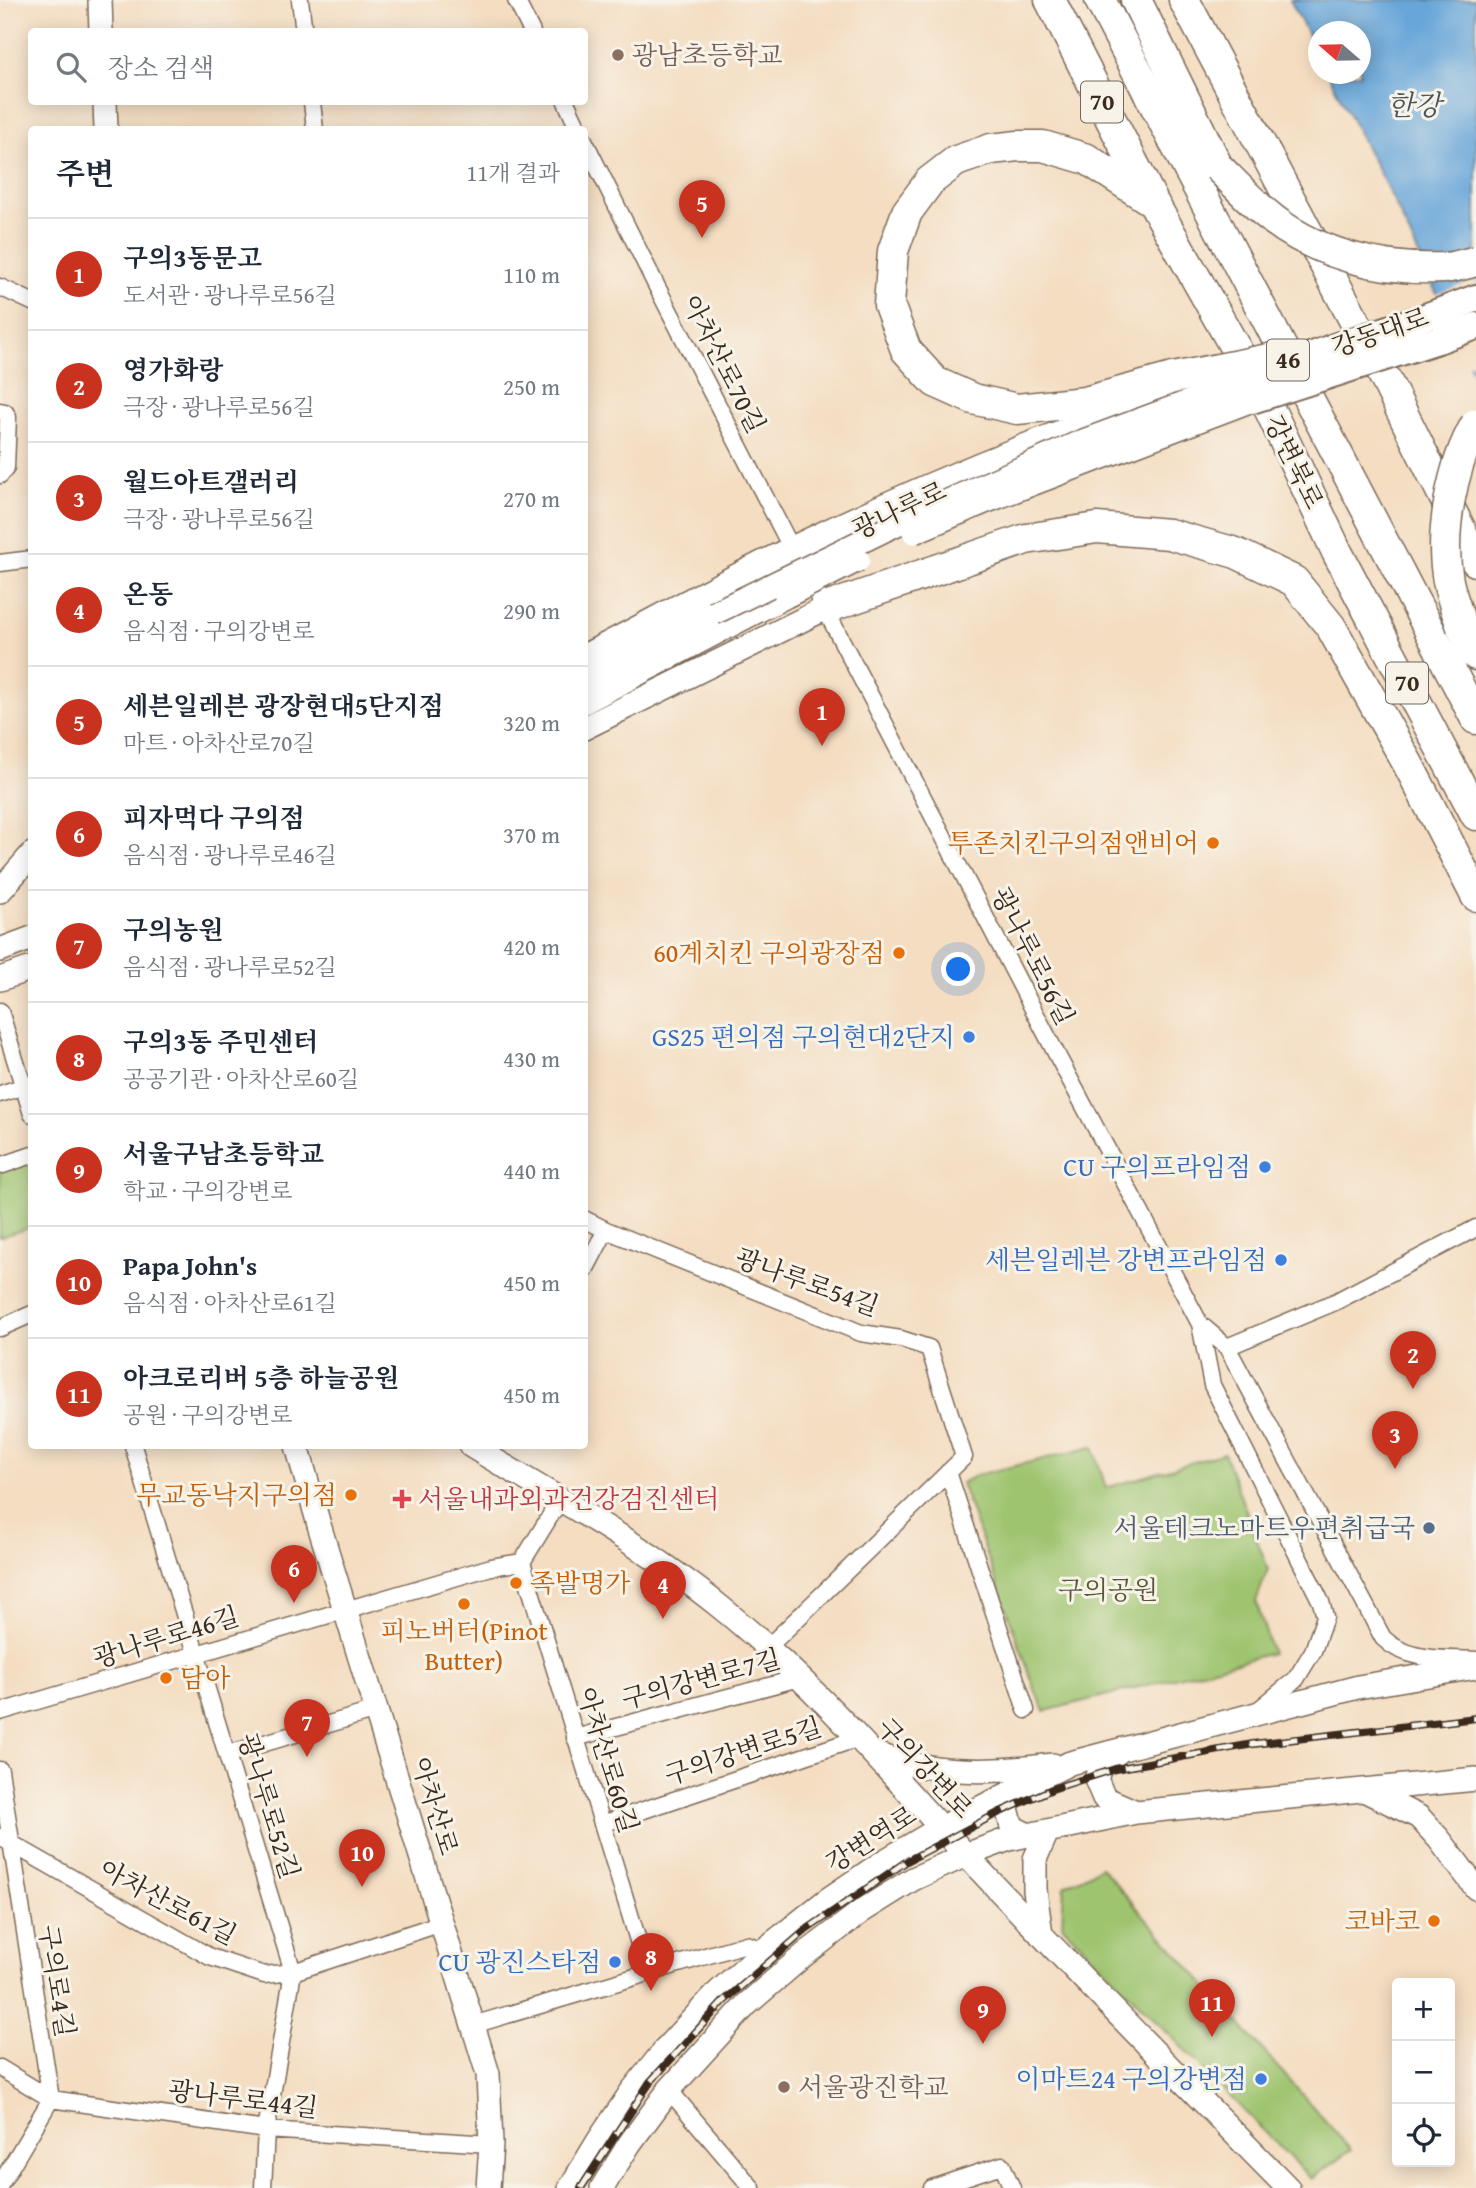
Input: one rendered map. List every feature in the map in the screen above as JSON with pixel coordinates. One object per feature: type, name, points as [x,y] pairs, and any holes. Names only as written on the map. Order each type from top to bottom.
[{"type":"highway","name":"강변북로","points":[[1050,0],[1153,202],[1268,406],[1337,552],[1476,815]]},
{"type":"highway","name":"강변북로","points":[[1100,0],[1476,719]]},
{"type":"highway","points":[[1136,0],[1218,167],[1265,213],[1316,245],[1349,257],[1411,268],[1447,268],[1476,261]]},
{"type":"highway","points":[[1184,0],[1384,376],[1476,561]]},
{"type":"highway","points":[[1153,202],[1087,159],[1043,146],[991,149],[956,161],[930,181],[907,212],[893,251],[889,306],[906,350],[935,382],[973,399],[1017,410],[1085,402],[1274,358]]},
{"type":"highway","points":[[1476,424],[1456,469],[1445,552],[1447,580],[1462,627],[1476,655]]},
{"type":"highway","points":[[826,608],[1026,539],[1097,528],[1169,534],[1236,553],[1294,581],[1331,627],[1408,764],[1476,896]]},
{"type":"highway","points":[[1337,552],[1408,764]]},
{"type":"main road","points":[[100,0],[101,28]]},
{"type":"main road","points":[[105,105],[106,126]]},
{"type":"main road","name":"강동대로","points":[[1249,390],[1334,347],[1476,298]]},
{"type":"main road","name":"강동대로","points":[[1249,390],[1476,326]]},
{"type":"main road","points":[[1274,358],[1334,347]]},
{"type":"main road","points":[[588,654],[791,548],[978,464],[1180,382]]},
{"type":"main road","name":"광나루로","points":[[588,678],[713,613],[936,505],[1078,443],[1249,390]]},
{"type":"main road","name":"광나루로","points":[[588,700],[902,537],[1249,390]]},
{"type":"main road","points":[[588,726],[826,608]]},
{"type":"main road","points":[[0,891],[28,860]]},
{"type":"main road","points":[[0,950],[28,940]]},
{"type":"main road","points":[[0,979],[28,969]]},
{"type":"main road","name":"아차산로","points":[[298,1449],[488,2074],[491,2144],[489,2186]]},
{"type":"main road","name":"구의강변로","points":[[494,1452],[559,1500],[690,1584],[768,1647],[867,1746],[1041,1935],[1288,2188]]},
{"type":"main road","name":"강변역로","points":[[570,2188],[632,2091],[660,2055],[713,1997],[764,1950],[838,1892],[942,1827],[1070,1763],[1358,1687],[1476,1667]]},
{"type":"main road","points":[[867,1746],[907,1764],[962,1770],[1031,1768],[1070,1763]]},
{"type":"main road","points":[[1118,1752],[1101,1765],[1096,1779],[1104,1798],[1136,1812]]},
{"type":"main road","points":[[602,2188],[630,2143],[669,2090],[746,2005],[804,1955],[862,1911],[913,1879],[1009,1839],[1136,1812],[1476,1779]]},
{"type":"main road","points":[[1018,1789],[1006,1805],[1012,1827],[1037,1833]]},
{"type":"main road","points":[[1363,1790],[1419,1817],[1476,1888]]},
{"type":"main road","points":[[1037,1833],[1035,1890],[1041,1935]]},
{"type":"street","points":[[300,0],[304,28]]},
{"type":"street","points":[[516,0],[529,28]]},
{"type":"street","points":[[312,105],[315,126]]},
{"type":"street","points":[[567,105],[577,126]]},
{"type":"street","name":"아차산로70길","points":[[588,148],[654,283],[791,548],[826,608]]},
{"type":"street","points":[[0,287],[28,300]]},
{"type":"street","points":[[0,411],[5,412],[8,417],[6,468],[0,475]]},
{"type":"street","points":[[0,563],[28,560]]},
{"type":"street","name":"광나루로56길","points":[[826,608],[1200,1324],[1212,1385],[1321,1602],[1325,1617],[1313,1651],[1296,1679],[1250,1717]]},
{"type":"street","points":[[0,1011],[27,1085],[0,1094]]},
{"type":"street","points":[[0,1166],[28,1156]]},
{"type":"street","name":"광나루로54길","points":[[588,1221],[861,1333],[901,1339],[929,1348],[964,1457],[768,1647]]},
{"type":"street","points":[[1227,1348],[1335,1302],[1476,1228]]},
{"type":"street","points":[[588,1264],[606,1230]]},
{"type":"street","points":[[0,1328],[28,1316]]},
{"type":"street","name":"광나루로56길","points":[[1200,1324],[1227,1348],[1383,1638],[1403,1653],[1476,1660]]},
{"type":"street","name":"광나루로52길","points":[[134,1449],[293,1972],[266,2130],[263,2188]]},
{"type":"street","points":[[948,1472],[1026,1710]]},
{"type":"street","points":[[522,1562],[559,1500]]},
{"type":"street","name":"광나루로46길","points":[[0,1712],[491,1567],[522,1562]]},
{"type":"street","name":"아차산로60길","points":[[522,1562],[649,1973]]},
{"type":"street","name":"구의강변로7길","points":[[575,1738],[799,1678]]},
{"type":"street","points":[[228,1754],[376,1710]]},
{"type":"street","name":"구의강변로5길","points":[[602,1824],[867,1746]]},
{"type":"street","name":"구의로4길","points":[[0,1770],[6,1840],[51,2099]]},
{"type":"street","name":"아차산로61길","points":[[6,1840],[210,1957],[264,1975],[293,1972],[442,1923]]},
{"type":"street","points":[[473,2025],[746,1944],[764,1950]]},
{"type":"street","name":"광나루로44길","points":[[0,2068],[51,2099],[266,2130],[491,2144]]},
{"type":"street","points":[[669,2090],[752,2188]]},
{"type":"street","points":[[0,2185],[51,2099]]},
{"type":"street","points":[[932,2188],[1002,2165],[1012,2188]]},
{"type":"green space","points":[[28,1156],[28,1228],[0,1237],[0,1166]]},
{"type":"green space","name":"구의공원","points":[[1093,1447],[1106,1488],[1224,1453],[1268,1569],[1256,1601],[1272,1653],[1045,1711],[961,1483],[977,1475]]},
{"type":"green space","points":[[1101,1867],[1351,2150],[1311,2179],[1062,1925],[1064,1886]]},
{"type":"water","name":"한강","points":[[1290,0],[1476,0],[1476,379],[1393,199],[1333,84],[1371,84],[1371,21],[1308,21],[1308,35]]},
{"type":"pier","points":[[1476,280],[1476,361],[1466,365],[1434,295]]},
{"type":"railway","points":[[581,2188],[650,2082],[724,2001],[806,1930],[907,1861],[998,1813],[1052,1789],[1115,1769],[1253,1744],[1476,1718]]},
{"type":"place","name":"광남초등학교","points":[[618,55]]},
{"type":"place","name":"세븐일레븐 광장현대5단지점","points":[[702,238]]},
{"type":"place","name":"구의3동문고","points":[[822,746]]},
{"type":"place","name":"투존치킨구의점앤비어","points":[[1213,843]]},
{"type":"place","name":"60계치킨 구의광장점","points":[[899,953]]},
{"type":"place","name":"GS25 편의점 구의현대2단지","points":[[969,1037]]},
{"type":"place","name":"CU 구의프라임점","points":[[1265,1167]]},
{"type":"place","name":"세븐일레븐 강변프라임점","points":[[1281,1260]]},
{"type":"place","name":"영가화랑","points":[[1413,1389]]},
{"type":"place","name":"월드아트갤러리","points":[[1395,1469]]},
{"type":"place","name":"무교동낙지구의점","points":[[351,1495]]},
{"type":"place","name":"서울내과외과건강검진센터","points":[[402,1499]]},
{"type":"place","name":"서울테크노마트우편취급국","points":[[1429,1528]]},
{"type":"place","name":"족발명가","points":[[516,1583]]},
{"type":"place","name":"피자먹다 구의점","points":[[294,1603]]},
{"type":"place","name":"피노버터(Pinot Butter)","points":[[464,1604]]},
{"type":"place","name":"온동","points":[[663,1619]]},
{"type":"place","name":"담아","points":[[166,1678]]},
{"type":"place","name":"구의농원","points":[[307,1757]]},
{"type":"place","name":"Papa John's","points":[[362,1887]]},
{"type":"place","name":"코바코","points":[[1434,1921]]},
{"type":"place","name":"CU 광진스타점","points":[[615,1962]]},
{"type":"place","name":"구의3동 주민센터","points":[[651,1991]]},
{"type":"place","name":"아크로리버 5층 하늘공원","points":[[1212,2037]]},
{"type":"place","name":"서울구남초등학교","points":[[983,2044]]},
{"type":"place","name":"이마트24 구의강변점","points":[[1261,2079]]},
{"type":"place","name":"서울광진학교","points":[[784,2087]]}]
